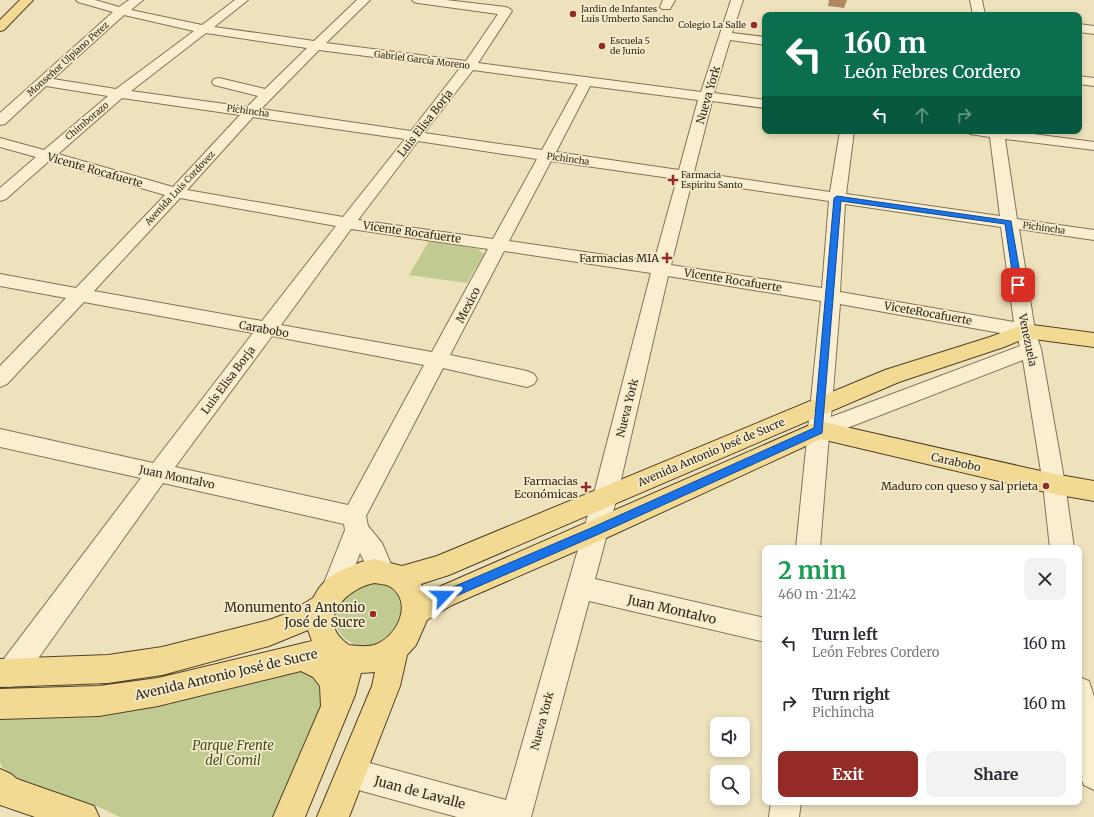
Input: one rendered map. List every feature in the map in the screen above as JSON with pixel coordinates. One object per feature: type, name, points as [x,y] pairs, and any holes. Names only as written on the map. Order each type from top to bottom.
[{"type":"main road","points":[[0,13],[14,0]]},
{"type":"main road","points":[[0,27],[27,0]]},
{"type":"main road","points":[[1028,340],[1094,340]]},
{"type":"main road","name":"Avenida Antonio José de Sucre","points":[[391,575],[440,567],[892,376],[997,342],[1028,340]]},
{"type":"main road","name":"Avenida Antonio José de Sucre","points":[[416,612],[443,596],[595,531],[819,430]]},
{"type":"main road","name":"Carabobo","points":[[819,430],[1054,484],[1094,491]]},
{"type":"main road","points":[[5,674],[108,669],[162,661],[269,633],[297,622],[329,598],[342,582],[357,574],[366,572],[391,575],[406,584],[414,597],[416,612],[415,620],[410,632],[402,642],[378,658],[369,660],[342,654],[324,637],[321,630],[320,623],[329,598]]},
{"type":"main road","points":[[333,817],[386,686],[395,648]]},
{"type":"main road","points":[[288,817],[341,695],[342,654]]},
{"type":"main road","name":"Avenida Antonio José de Sucre","points":[[0,704],[99,701],[158,692],[300,657],[342,654]]},
{"type":"main road","points":[[300,657],[321,664],[328,672],[336,697],[335,708]]},
{"type":"main road","points":[[0,785],[7,792],[83,817]]},
{"type":"street","name":"Gabriel García Moreno","points":[[82,0],[120,12],[203,28],[316,46],[762,104]]},
{"type":"street","name":"Monseñor Ulpiano Perez","points":[[0,121],[120,12],[137,0]]},
{"type":"street","name":"Chimborazo","points":[[0,196],[119,93],[242,0]]},
{"type":"street","name":"Avenida Luis Cordovez","points":[[0,379],[176,194],[250,112],[364,0]]},
{"type":"street","name":"Luis Elisa Borja","points":[[5,674],[267,330],[347,222],[416,136],[469,66],[506,11],[418,0]]},
{"type":"street","name":"Nueva York","points":[[516,817],[605,497],[661,269],[706,96],[737,0]]},
{"type":"street","points":[[976,0],[978,12]]},
{"type":"street","points":[[1082,28],[1094,30]]},
{"type":"street","points":[[726,36],[762,41]]},
{"type":"street","points":[[1082,80],[1094,82]]},
{"type":"street","name":"Mexico","points":[[329,598],[355,523],[438,360],[586,81]]},
{"type":"street","name":"Pichincha","points":[[43,82],[1094,235]]},
{"type":"street","points":[[219,82],[268,94]]},
{"type":"street","points":[[808,545],[837,198],[847,134]]},
{"type":"street","name":"Venezuela","points":[[996,134],[1028,340],[1054,484],[1062,545]]},
{"type":"street","points":[[1010,134],[1094,146]]},
{"type":"street","name":"Vicente Rocafuerte","points":[[0,142],[176,194],[347,222],[830,296]]},
{"type":"street","name":"Carabobo","points":[[0,280],[267,330],[438,360],[527,378]]},
{"type":"street","name":"ViceteRocafuerte","points":[[830,296],[1028,340]]},
{"type":"street","name":"Avenida Antonio José de Sucre","points":[[819,430],[1028,340]]},
{"type":"street","name":"Juan Montalvo","points":[[0,438],[158,473],[355,523]]},
{"type":"street","points":[[355,523],[391,575]]},
{"type":"street","name":"Juan Montalvo","points":[[580,587],[762,629]]},
{"type":"street","points":[[1083,698],[1094,775]]},
{"type":"street","name":"Juan de Lavalle","points":[[351,773],[512,817]]},
{"type":"street","points":[[784,817],[786,805]]},
{"type":"green space","points":[[429,241],[478,249],[484,254],[467,283],[409,275]]},
{"type":"green space","points":[[371,583],[389,588],[399,597],[401,610],[397,623],[389,635],[377,643],[363,646],[348,641],[344,638],[336,625],[335,611],[337,606],[351,589]]},
{"type":"green space","name":"Parque Frente del Comil","points":[[312,670],[327,699],[275,817],[120,817],[99,807],[75,800],[36,785],[18,781],[3,768],[0,762],[0,714],[130,708],[182,701],[262,676]]},
{"type":"place","name":"Jardin de Infantes Luis Umberto Sancho","points":[[573,14]]},
{"type":"place","name":"Colegio La Salle","points":[[754,25]]},
{"type":"place","name":"Escuela 5 de Junio","points":[[602,46]]},
{"type":"place","name":"Farmacia Espiritu Santo","points":[[673,180]]},
{"type":"place","name":"Farmacias MIA","points":[[667,258]]},
{"type":"place","name":"Maduro con queso y sal prieta","points":[[1046,486]]},
{"type":"place","name":"Farmacias Económicas","points":[[586,487]]},
{"type":"place","name":"Monumento a Antonio José de Sucre","points":[[373,614]]},
{"type":"route","points":[[443,596],[595,531],[819,430],[837,198],[1009,223],[1018,285]]}]
